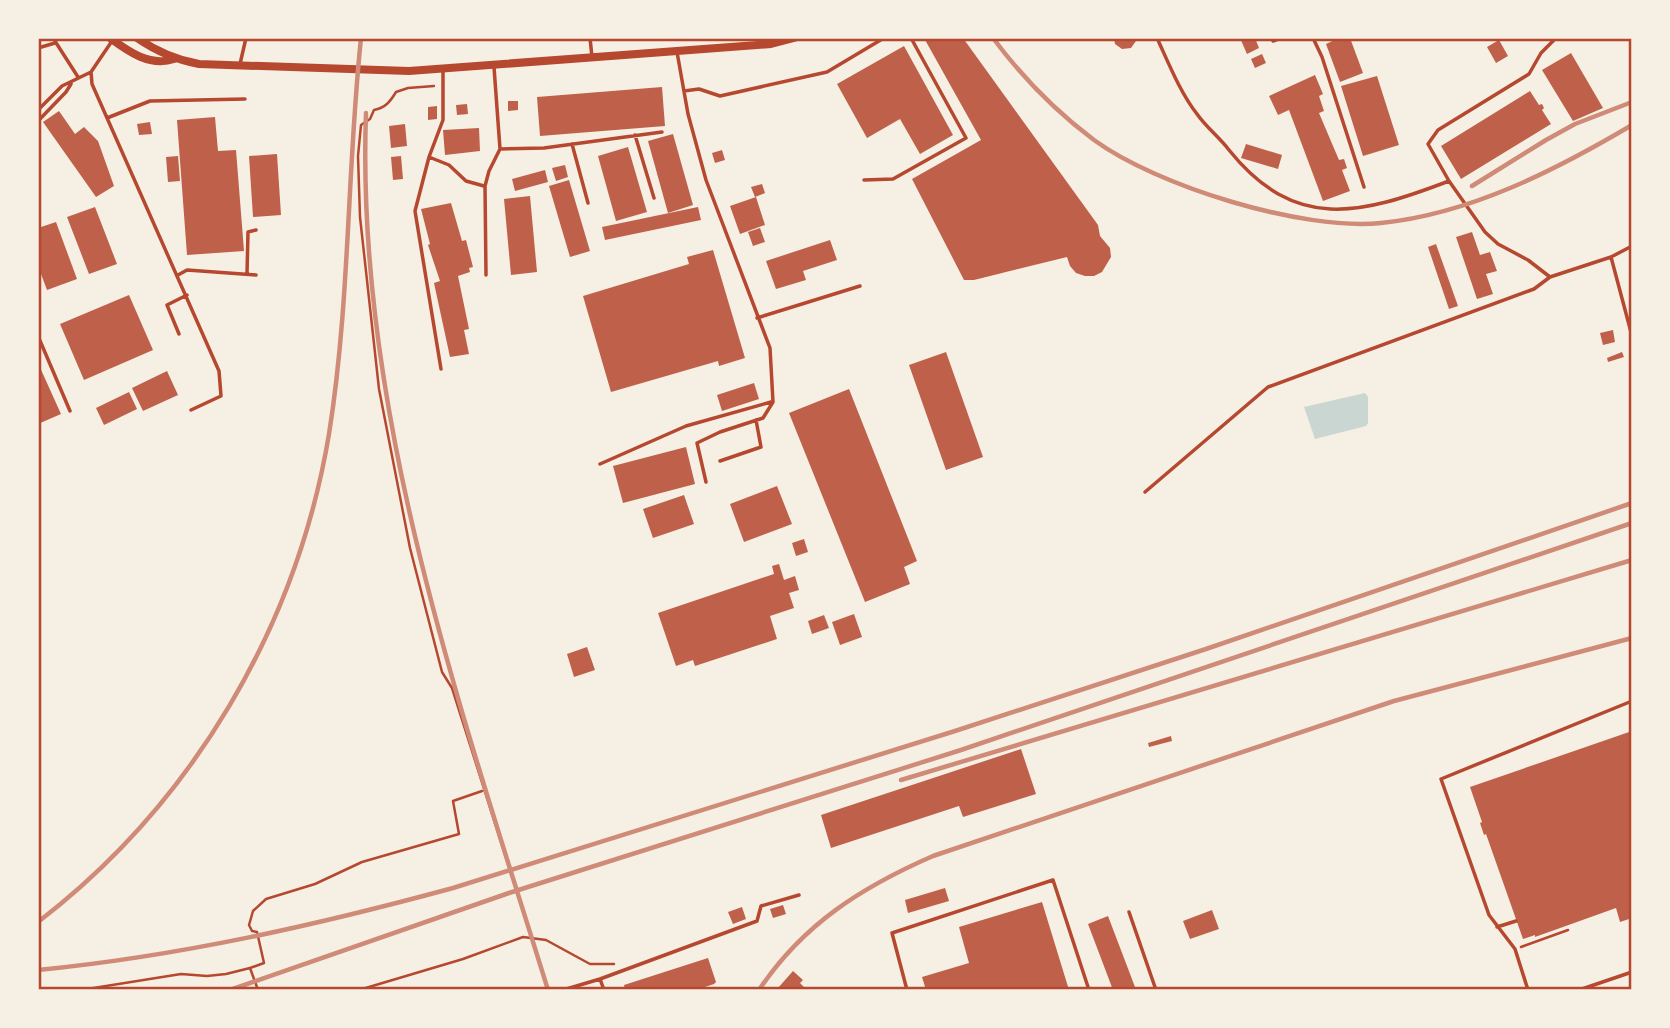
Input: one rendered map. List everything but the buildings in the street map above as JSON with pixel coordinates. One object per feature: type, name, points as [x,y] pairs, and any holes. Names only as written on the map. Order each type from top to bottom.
[{"type":"street","points":[[137,38],[174,59],[207,65],[409,71],[771,44],[794,38]]},
{"type":"street","points":[[112,39],[144,59],[160,64],[174,59]]},
{"type":"lane","points":[[239,66],[246,38]]},
{"type":"lane","points":[[590,38],[592,57]]},
{"type":"lane","points":[[684,90],[699,89],[720,96],[827,72],[884,38]]},
{"type":"lane","points":[[864,180],[893,179],[966,138],[911,38]]},
{"type":"lane","points":[[1157,38],[1197,114],[1237,161],[1280,196],[1299,205],[1319,209],[1352,208],[1420,192],[1449,181]]},
{"type":"lane","points":[[1272,38],[1273,41],[1281,38]]},
{"type":"lane","points":[[1313,38],[1322,57],[1364,187]]},
{"type":"lane","points":[[1550,277],[1528,260],[1498,244],[1486,232],[1449,181],[1428,144],[1438,130],[1529,74],[1541,53],[1556,38]]},
{"type":"lane","points":[[112,39],[91,72],[92,84],[219,371],[221,396],[191,410]]},
{"type":"lane","points":[[38,48],[54,41],[78,78]]},
{"type":"lane","points":[[677,51],[706,180],[770,348],[773,402],[763,418],[720,432],[697,443],[706,482]]},
{"type":"lane","points":[[486,275],[485,186],[500,149],[494,65]]},
{"type":"lane","points":[[441,369],[415,211],[429,157],[443,120],[443,68]]},
{"type":"lane","points":[[38,121],[73,82],[91,72]]},
{"type":"lane","points":[[38,110],[62,86],[73,82]]},
{"type":"lane","points":[[107,118],[150,102],[245,99]]},
{"type":"lane","points":[[500,149],[544,148],[662,132]]},
{"type":"lane","points":[[635,135],[654,198]]},
{"type":"lane","points":[[572,144],[588,203]]},
{"type":"lane","points":[[429,157],[449,165],[473,185],[485,186]]},
{"type":"lane","points":[[247,274],[248,232],[256,230]]},
{"type":"lane","points":[[1145,492],[1268,387],[1534,289],[1550,277],[1611,257],[1632,246]]},
{"type":"lane","points":[[1611,257],[1632,336]]},
{"type":"lane","points":[[178,275],[187,270],[256,275]]},
{"type":"lane","points":[[757,318],[860,286]]},
{"type":"lane","points":[[179,334],[167,304],[187,295]]},
{"type":"lane","points":[[38,337],[70,411]]},
{"type":"lane","points":[[600,464],[686,426],[773,402]]},
{"type":"lane","points":[[720,461],[761,447],[755,421]]},
{"type":"lane","points":[[1528,989],[1515,949],[1489,915],[1441,779],[1632,701]]},
{"type":"lane","points":[[907,989],[892,933],[1053,880],[1089,989]]},
{"type":"lane","points":[[563,989],[600,979],[757,921],[761,906],[799,894]]},
{"type":"lane","points":[[1129,912],[1156,989]]},
{"type":"lane","points":[[1497,927],[1516,921]]},
{"type":"lane","points":[[1580,989],[1632,972]]},
{"type":"lane","points":[[600,979],[604,989]]},
{"type":"path","points":[[437,86],[408,88],[396,92],[391,100],[382,108],[374,110],[370,119],[361,125],[358,156],[360,217],[379,389],[410,548],[442,672],[452,688],[483,791],[489,798],[548,989]]},
{"type":"path","points":[[81,989],[181,974],[226,974],[264,963],[257,932],[252,931],[249,925],[253,911],[266,899],[315,884],[362,862],[459,834],[453,800],[483,791]]},
{"type":"path","points":[[1515,949],[1568,930]]},
{"type":"path","points":[[359,989],[463,959],[523,937],[546,940],[590,964],[609,962],[630,968]]},
{"type":"path","points":[[250,968],[258,989]]},
{"type":"shaded area","points":[[1365,393],[1368,397],[1366,426],[1315,439],[1304,407]]},
{"type":"railway","points":[[38,922],[94,875],[144,823],[190,766],[230,705],[264,641],[292,575],[314,505],[336,385],[361,38]]},
{"type":"railway","points":[[993,38],[1027,80],[1053,105],[1094,140],[1121,157],[1192,189],[1232,202],[1312,220],[1349,224],[1381,223],[1447,210],[1511,188],[1632,125]]},
{"type":"railway","points":[[1472,186],[1575,124],[1632,102]]},
{"type":"railway","points":[[366,113],[367,225],[378,336],[396,447],[420,558],[449,668],[548,990]]},
{"type":"railway","points":[[38,970],[144,956],[248,938],[453,888],[955,731],[1206,649],[1632,503]]},
{"type":"railway","points":[[230,990],[509,893],[961,750],[1632,523]]},
{"type":"railway","points":[[901,780],[1632,560]]},
{"type":"railway","points":[[759,990],[795,946],[836,910],[882,881],[933,856],[1394,701],[1632,638]]}]
